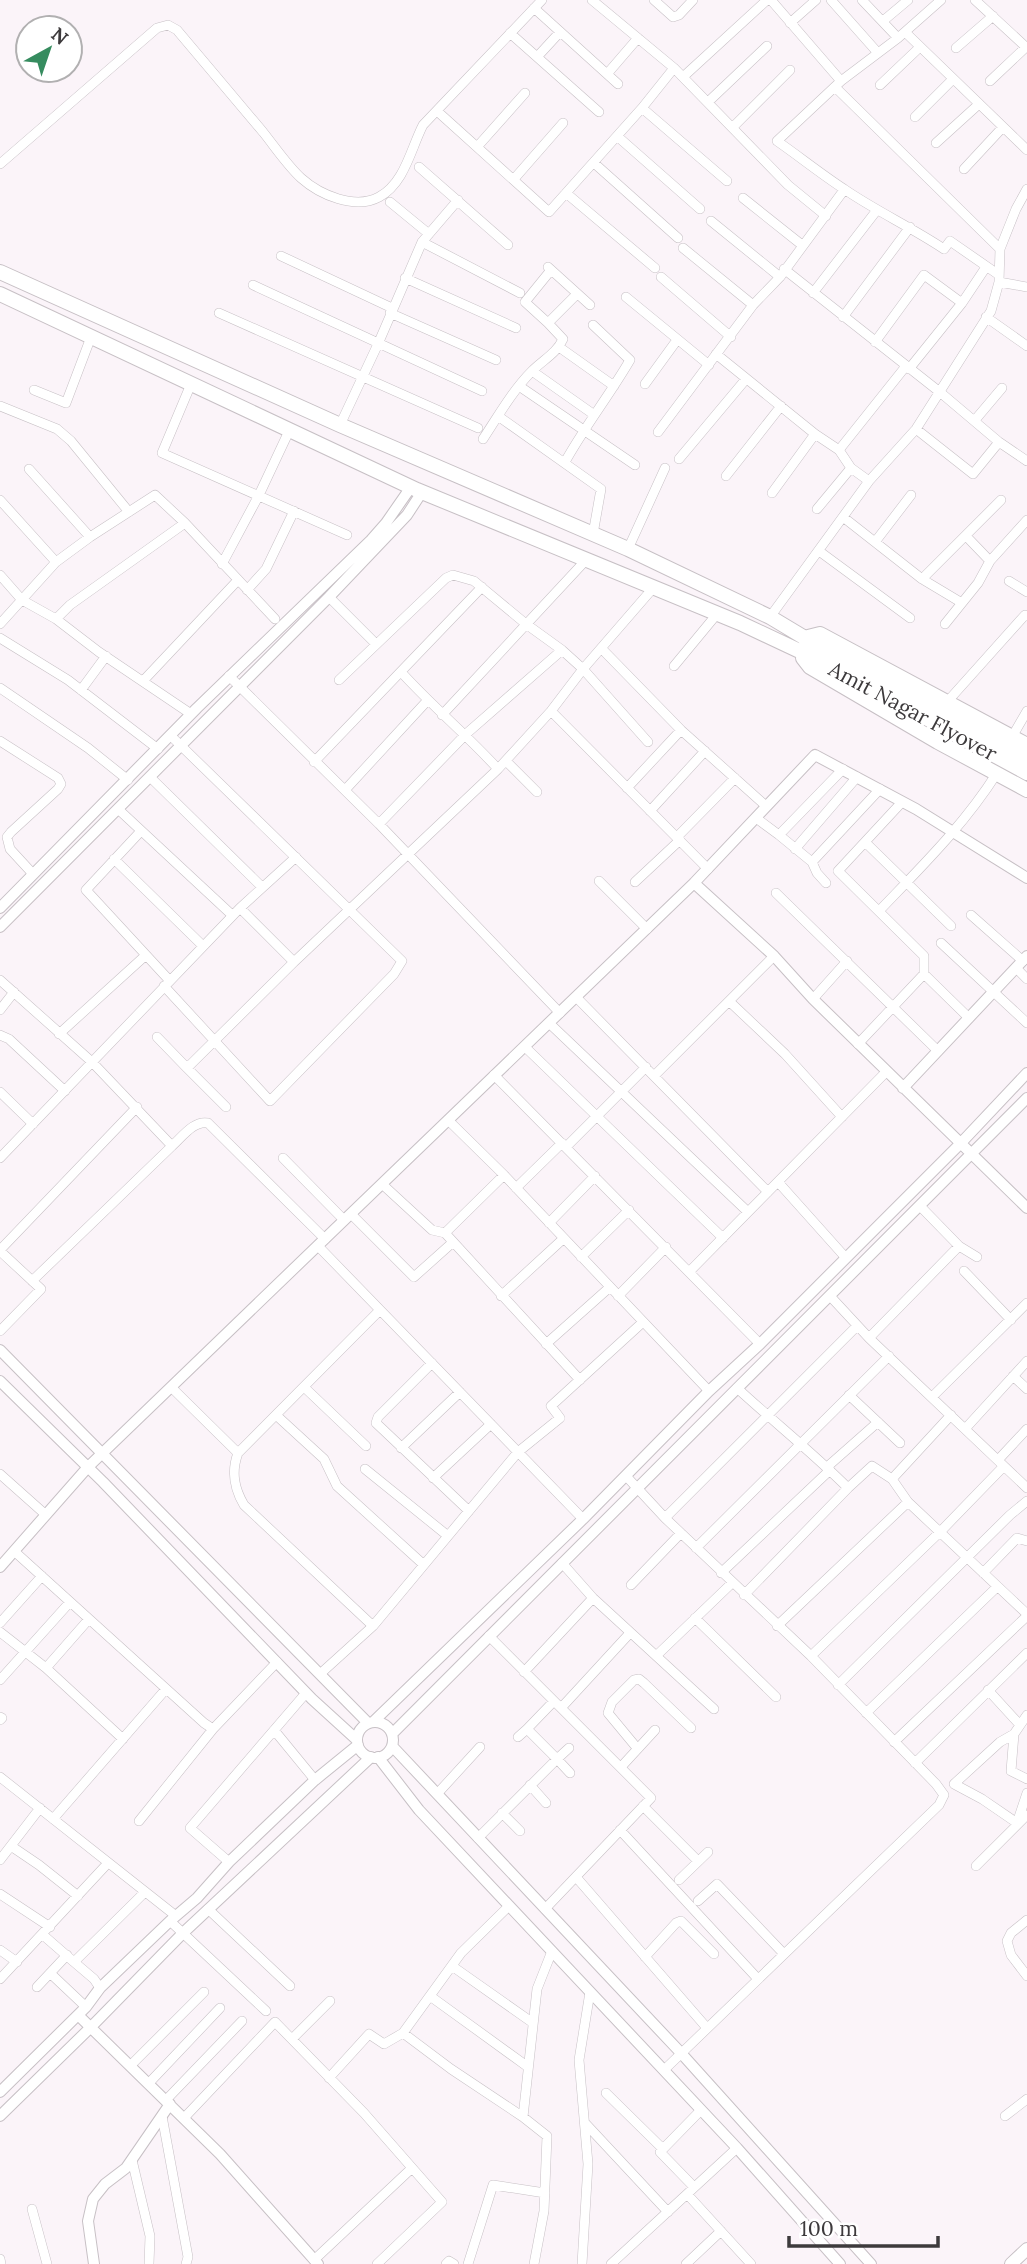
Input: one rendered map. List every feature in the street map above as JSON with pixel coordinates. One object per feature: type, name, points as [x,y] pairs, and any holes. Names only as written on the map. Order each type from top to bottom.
[{"type":"main road","points":[[0,272],[340,425],[628,549],[770,617],[801,644],[810,667],[938,742],[1027,790]]},
{"type":"main road","points":[[0,294],[416,490],[718,614],[801,644],[820,634],[1027,745]]},
{"type":"main road","name":"Amit Nagar Flyover","points":[[801,644],[1027,760]]},
{"type":"main road","name":"Amit Nagar Flyover","points":[[828,658],[1027,773]]},
{"type":"main road","points":[[1011,2264],[1027,2249]]},
{"type":"street","points":[[0,164],[157,28],[164,25],[177,30],[301,178],[332,197],[361,203],[387,191],[408,162],[412,145],[423,125],[542,0]]},
{"type":"street","points":[[592,0],[674,68],[788,185],[826,216]]},
{"type":"street","points":[[654,0],[673,17],[679,15],[692,0]]},
{"type":"street","points":[[683,77],[769,0],[838,84],[1000,249]]},
{"type":"street","points":[[790,23],[816,0]]},
{"type":"street","points":[[831,0],[878,53]]},
{"type":"street","points":[[862,0],[883,21],[920,47],[1027,150]]},
{"type":"street","points":[[883,21],[908,0]]},
{"type":"street","points":[[941,0],[838,84],[777,141],[844,190],[877,210],[944,248],[950,241],[999,279],[1027,287]]},
{"type":"street","points":[[975,0],[1026,44],[990,80]]},
{"type":"street","points":[[534,8],[618,84]]},
{"type":"street","points":[[956,48],[993,16]]},
{"type":"street","points":[[537,57],[560,32]]},
{"type":"street","points":[[510,33],[598,112]]},
{"type":"street","points":[[607,74],[638,38]]},
{"type":"street","points":[[708,102],[767,46]]},
{"type":"street","points":[[880,85],[920,47]]},
{"type":"street","points":[[436,111],[549,212],[674,68]]},
{"type":"street","points":[[733,127],[790,70]]},
{"type":"street","points":[[915,117],[954,79]]},
{"type":"street","points":[[477,147],[525,93]]},
{"type":"street","points":[[936,142],[979,104]]},
{"type":"street","points":[[642,108],[727,181]]},
{"type":"street","points":[[514,179],[563,123]]},
{"type":"street","points":[[964,169],[1003,127]]},
{"type":"street","points":[[617,136],[700,209]]},
{"type":"street","points":[[594,163],[678,238]]},
{"type":"street","points":[[419,167],[508,245]]},
{"type":"street","points":[[658,432],[844,190]]},
{"type":"street","points":[[770,617],[869,481],[916,429],[991,311],[999,279],[1000,249],[1016,209],[1027,191]]},
{"type":"street","points":[[566,193],[655,268]]},
{"type":"street","points":[[743,198],[802,245]]},
{"type":"street","points":[[340,425],[422,242],[458,200]]},
{"type":"street","points":[[390,202],[429,234]]},
{"type":"street","points":[[813,293],[877,210]]},
{"type":"street","points":[[711,222],[813,293],[975,420],[999,442],[1027,461]]},
{"type":"street","points":[[843,317],[910,227]]},
{"type":"street","points":[[422,242],[520,293]]},
{"type":"street","points":[[682,248],[753,305]]},
{"type":"street","points":[[281,256],[496,360]]},
{"type":"street","points":[[839,450],[962,303],[986,267]]},
{"type":"street","points":[[483,439],[519,386],[559,347],[563,339],[525,302],[549,268],[590,305]]},
{"type":"street","points":[[875,342],[924,275],[962,303]]},
{"type":"street","points":[[661,277],[731,337]]},
{"type":"street","points":[[405,278],[516,328]]},
{"type":"street","points":[[253,285],[482,391]]},
{"type":"street","points":[[548,323],[577,294]]},
{"type":"street","points":[[626,297],[709,365]]},
{"type":"street","points":[[219,313],[478,428]]},
{"type":"street","points":[[986,317],[1027,346]]},
{"type":"street","points":[[565,462],[583,429],[630,360],[593,325]]},
{"type":"street","points":[[34,390],[66,403],[92,337]]},
{"type":"street","points":[[645,384],[677,340]]},
{"type":"street","points":[[559,347],[614,386]]},
{"type":"street","points":[[716,354],[815,434],[839,450],[852,468],[869,481]]},
{"type":"street","points":[[532,371],[593,414]]},
{"type":"street","points":[[679,460],[746,379]]},
{"type":"street","points":[[191,384],[162,453],[347,534]]},
{"type":"street","points":[[519,386],[635,465]]},
{"type":"street","points":[[975,420],[1002,388]]},
{"type":"street","points":[[0,406],[57,429],[71,441],[130,512]]},
{"type":"street","points":[[726,476],[781,406]]},
{"type":"street","points":[[498,416],[601,489],[593,534]]},
{"type":"street","points":[[222,564],[290,429]]},
{"type":"street","points":[[916,429],[973,474],[999,442]]},
{"type":"street","points":[[772,494],[815,434]]},
{"type":"street","points":[[628,549],[665,468]]},
{"type":"street","points":[[817,509],[852,468]]},
{"type":"street","points":[[29,469],[90,537]]},
{"type":"street","points":[[0,927],[241,688],[407,516],[416,490]]},
{"type":"street","points":[[0,908],[191,713],[371,540],[416,490]]},
{"type":"street","points":[[0,624],[57,562],[155,495],[275,619]]},
{"type":"street","points":[[875,542],[911,495]]},
{"type":"street","points":[[0,499],[57,562]]},
{"type":"street","points":[[922,579],[1001,500]]},
{"type":"street","points":[[247,590],[266,569],[294,511]]},
{"type":"street","points":[[843,517],[922,579],[962,603]]},
{"type":"street","points":[[944,624],[978,583],[990,561],[1027,520]]},
{"type":"street","points":[[56,619],[70,605],[185,523]]},
{"type":"street","points":[[966,537],[990,561]]},
{"type":"street","points":[[819,551],[910,618]]},
{"type":"street","points":[[442,715],[586,559]]},
{"type":"street","points":[[0,575],[22,600],[56,619],[191,713]]},
{"type":"street","points":[[339,680],[446,578],[453,575],[465,576],[583,668],[648,742]]},
{"type":"street","points":[[143,681],[238,580]]},
{"type":"street","points":[[1009,581],[1027,592]]},
{"type":"street","points":[[314,762],[482,587]]},
{"type":"street","points":[[187,1068],[294,962],[506,761],[654,587]]},
{"type":"street","points":[[329,597],[376,644]]},
{"type":"street","points":[[674,666],[718,614]]},
{"type":"street","points":[[947,702],[1025,615],[1027,616]]},
{"type":"street","points":[[0,638],[81,690],[158,749]]},
{"type":"street","points":[[601,648],[681,730],[766,806]]},
{"type":"street","points":[[379,824],[466,734],[562,650]]},
{"type":"street","points":[[81,690],[106,656]]},
{"type":"street","points":[[402,673],[427,701],[466,734],[498,769]]},
{"type":"street","points":[[229,676],[379,824],[560,1013]]},
{"type":"street","points":[[0,688],[88,748],[128,780]]},
{"type":"street","points":[[345,790],[427,701]]},
{"type":"street","points":[[551,711],[708,869]]},
{"type":"street","points":[[1012,737],[1027,711]]},
{"type":"street","points":[[627,788],[681,730]]},
{"type":"street","points":[[141,831],[86,890],[146,955],[167,984],[270,1101],[394,974],[402,961],[171,736]]},
{"type":"street","points":[[0,741],[58,778],[61,784],[10,832],[4,847],[33,874]]},
{"type":"street","points":[[650,811],[705,751]]},
{"type":"street","points":[[0,1567],[88,1467],[695,883],[815,755],[880,789],[1027,878]]},
{"type":"street","points":[[506,761],[537,792]]},
{"type":"street","points":[[779,835],[843,769]]},
{"type":"street","points":[[880,910],[954,832],[977,805],[997,773]]},
{"type":"street","points":[[150,777],[262,887]]},
{"type":"street","points":[[795,849],[857,777]]},
{"type":"street","points":[[635,882],[735,778]]},
{"type":"street","points":[[812,862],[880,789]]},
{"type":"street","points":[[858,1044],[924,974],[924,956],[838,870],[902,802]]},
{"type":"street","points":[[118,809],[232,915]]},
{"type":"street","points":[[756,818],[812,862],[826,883]]},
{"type":"street","points":[[864,842],[951,926]]},
{"type":"street","points":[[1,1154],[65,1091],[232,915],[296,857]]},
{"type":"street","points":[[114,859],[203,946]]},
{"type":"street","points":[[598,881],[647,929]]},
{"type":"street","points":[[695,883],[774,957],[886,1072],[1027,1208]]},
{"type":"street","points":[[776,893],[938,1051]]},
{"type":"street","points":[[240,908],[294,962]]},
{"type":"street","points":[[971,915],[1022,962],[1027,979]]},
{"type":"street","points":[[941,943],[1027,1023]]},
{"type":"street","points":[[59,1034],[146,955]]},
{"type":"street","points":[[654,1076],[774,957]]},
{"type":"street","points":[[813,999],[847,961]]},
{"type":"street","points":[[903,1088],[1022,962]]},
{"type":"street","points":[[924,974],[969,1018]]},
{"type":"street","points":[[0,980],[92,1062],[172,1146]]},
{"type":"street","points":[[0,1010],[14,992]]},
{"type":"street","points":[[576,997],[768,1192]]},
{"type":"street","points":[[730,1002],[785,1054],[842,1117]]},
{"type":"street","points":[[550,1023],[748,1212]]},
{"type":"street","points":[[0,1035],[9,1039],[65,1091]]},
{"type":"street","points":[[157,1037],[226,1107]]},
{"type":"street","points":[[524,1046],[723,1238]]},
{"type":"street","points":[[516,1188],[596,1117],[646,1066]]},
{"type":"street","points":[[690,1271],[886,1072]]},
{"type":"street","points":[[0,2092],[82,2011],[100,1989],[197,1898],[229,1862],[357,1743],[360,1729],[371,1722],[583,1520],[709,1391],[760,1344],[960,1144],[1027,1073]]},
{"type":"street","points":[[495,1076],[760,1344]]},
{"type":"street","points":[[0,1092],[33,1124]]},
{"type":"street","points":[[392,1734],[1027,1098]]},
{"type":"street","points":[[0,1331],[41,1289],[0,1250],[137,1107]]},
{"type":"street","points":[[448,1120],[504,1175],[709,1391]]},
{"type":"street","points":[[32,1281],[195,1125],[202,1121],[208,1123],[321,1242],[380,1310],[583,1520]]},
{"type":"street","points":[[283,1158],[414,1277],[452,1242]]},
{"type":"street","points":[[445,1233],[504,1175]]},
{"type":"street","points":[[549,1223],[595,1177]]},
{"type":"street","points":[[778,1182],[846,1258]]},
{"type":"street","points":[[382,1184],[432,1230],[445,1233],[580,1380]]},
{"type":"street","points":[[920,1206],[960,1246],[977,1257]]},
{"type":"street","points":[[581,1257],[629,1210]]},
{"type":"street","points":[[502,1296],[563,1239]]},
{"type":"street","points":[[869,1338],[960,1246]]},
{"type":"street","points":[[618,1296],[666,1247]]},
{"type":"street","points":[[964,1271],[1010,1320]]},
{"type":"street","points":[[547,1344],[610,1287]]},
{"type":"street","points":[[830,1296],[869,1338],[1027,1488]]},
{"type":"street","points":[[932,1397],[1027,1303]]},
{"type":"street","points":[[373,1626],[244,1505],[236,1492],[233,1467],[238,1453],[380,1310]]},
{"type":"street","points":[[320,1674],[373,1626],[519,1452],[560,1418],[551,1406],[643,1322]]},
{"type":"street","points":[[666,1518],[857,1326]]},
{"type":"street","points":[[0,1350],[320,1674],[371,1722],[385,1725],[392,1734],[392,1746],[681,2053],[871,2264]]},
{"type":"street","points":[[696,1548],[889,1356]]},
{"type":"street","points":[[965,1429],[1027,1361]]},
{"type":"street","points":[[432,1363],[378,1417],[376,1423],[469,1511]]},
{"type":"street","points":[[1013,1376],[1027,1389]]},
{"type":"street","points":[[0,1381],[88,1467],[357,1743],[365,1755],[383,1755],[392,1746]]},
{"type":"street","points":[[172,1387],[238,1453]]},
{"type":"street","points":[[304,1387],[366,1446]]},
{"type":"street","points":[[737,1388],[768,1417],[801,1442],[848,1488]]},
{"type":"street","points":[[401,1448],[460,1392]]},
{"type":"street","points":[[849,1395],[900,1443]]},
{"type":"street","points":[[276,1415],[324,1459],[337,1486],[424,1565]]},
{"type":"street","points":[[892,1479],[951,1415]]},
{"type":"street","points":[[721,1573],[878,1422]]},
{"type":"street","points":[[433,1478],[491,1424]]},
{"type":"street","points":[[811,1656],[940,1532],[1027,1429]]},
{"type":"street","points":[[744,1595],[872,1466],[892,1479],[908,1502],[1027,1615],[894,1742]]},
{"type":"street","points":[[365,1469],[449,1536]]},
{"type":"street","points":[[626,1476],[721,1573],[811,1656],[944,1795],[939,1805],[664,2070]]},
{"type":"street","points":[[1,1478],[46,1515]]},
{"type":"street","points":[[838,1685],[1027,1501]]},
{"type":"street","points":[[776,1626],[908,1502]]},
{"type":"street","points":[[631,1585],[681,1533]]},
{"type":"street","points":[[983,1573],[1017,1538],[1027,1541]]},
{"type":"street","points":[[14,1551],[204,1723],[214,1729]]},
{"type":"street","points":[[562,1563],[593,1598],[714,1709]]},
{"type":"street","points":[[0,1623],[41,1576]]},
{"type":"street","points":[[656,1656],[732,1583]]},
{"type":"street","points":[[866,1713],[997,1587]]},
{"type":"street","points":[[1018,1606],[1027,1596]]},
{"type":"street","points":[[524,1672],[593,1598]]},
{"type":"street","points":[[0,1680],[69,1602]]},
{"type":"street","points":[[695,1618],[776,1698]]},
{"type":"street","points":[[46,1668],[89,1619]]},
{"type":"street","points":[[0,1632],[46,1668],[123,1739]]},
{"type":"street","points":[[518,1737],[558,1704],[630,1633]]},
{"type":"street","points":[[489,1636],[651,1798],[545,1909]]},
{"type":"street","points":[[915,1763],[1027,1653]]},
{"type":"street","points":[[139,1821],[214,1729],[276,1662]]},
{"type":"street","points":[[638,1748],[608,1713],[612,1702],[634,1680],[639,1679],[644,1683],[691,1728]]},
{"type":"street","points":[[53,1819],[166,1689]]},
{"type":"street","points":[[989,1690],[1020,1725]]},
{"type":"street","points":[[229,1862],[190,1828],[306,1693]]},
{"type":"street","points":[[954,1784],[999,1742],[1014,1734],[1027,1715]]},
{"type":"street","points":[[527,1729],[570,1773]]},
{"type":"street","points":[[274,1730],[315,1780]]},
{"type":"street","points":[[621,1767],[654,1730]]},
{"type":"street","points":[[1014,1734],[1011,1771],[1027,1779]]},
{"type":"street","points":[[436,1794],[480,1746]]},
{"type":"street","points":[[478,1838],[569,1748]]},
{"type":"street","points":[[374,1757],[419,1810],[701,2109],[840,2264]]},
{"type":"street","points":[[0,2116],[208,1909],[374,1757]]},
{"type":"street","points":[[0,1777],[145,1892],[173,1919],[183,1933],[266,2011]]},
{"type":"street","points":[[936,1784],[954,1784],[1017,1823]]},
{"type":"street","points":[[530,1786],[547,1803]]},
{"type":"street","points":[[1017,1823],[1027,1793]]},
{"type":"street","points":[[643,1806],[698,1861]]},
{"type":"street","points":[[40,1808],[4,1852],[39,1865],[78,1896]]},
{"type":"street","points":[[502,1813],[520,1831]]},
{"type":"street","points":[[976,1866],[1027,1815]]},
{"type":"street","points":[[620,1830],[758,1979]]},
{"type":"street","points":[[679,1880],[708,1852]]},
{"type":"street","points":[[0,1979],[108,1863]]},
{"type":"street","points":[[576,1877],[707,2028]]},
{"type":"street","points":[[698,1900],[717,1884],[784,1954]]},
{"type":"street","points":[[37,1987],[145,1892]]},
{"type":"street","points":[[0,1894],[47,1931],[70,1958],[94,1979],[100,1989]]},
{"type":"street","points":[[329,2078],[369,2034],[384,2044],[403,2033],[461,1953],[509,1906]]},
{"type":"street","points":[[208,1909],[290,1986]]},
{"type":"street","points":[[1027,1920],[1011,1933],[1007,1941],[1011,1955],[1027,1976]]},
{"type":"street","points":[[645,1957],[681,1921],[714,1954]]},
{"type":"street","points":[[0,1950],[17,1962]]},
{"type":"street","points":[[523,2117],[537,1989],[552,1951]]},
{"type":"street","points":[[452,1966],[533,2022]]},
{"type":"street","points":[[50,1973],[82,2011],[91,2027],[220,2154],[316,2262],[412,2168]]},
{"type":"street","points":[[131,2065],[204,1992]]},
{"type":"street","points":[[582,2264],[589,2164],[579,2060],[590,1992]]},
{"type":"street","points":[[430,1996],[528,2067]]},
{"type":"street","points":[[292,2039],[330,2001]]},
{"type":"street","points":[[149,2083],[220,2008]]},
{"type":"street","points":[[94,2264],[88,2221],[93,2199],[132,2160],[162,2116],[168,2102],[242,2021]]},
{"type":"street","points":[[184,2118],[275,2022],[365,2113],[442,2202],[381,2263]]},
{"type":"street","points":[[403,2033],[547,2136],[544,2211],[534,2264]]},
{"type":"street","points":[[606,2092],[663,2149]]},
{"type":"street","points":[[1005,2116],[1027,2099]]},
{"type":"street","points":[[701,2109],[660,2152],[746,2262]]},
{"type":"street","points":[[162,2116],[188,2257],[186,2264]]},
{"type":"street","points":[[585,2123],[668,2212]]},
{"type":"street","points":[[611,2264],[737,2148]]},
{"type":"street","points":[[132,2160],[150,2236],[149,2264]]},
{"type":"street","points":[[468,2264],[493,2185],[545,2193]]},
{"type":"street","points":[[32,2209],[47,2264]]},
{"type":"street","points":[[686,2264],[721,2231]]},
{"type":"street","points":[[446,2264],[449,2261],[454,2264]]}]
